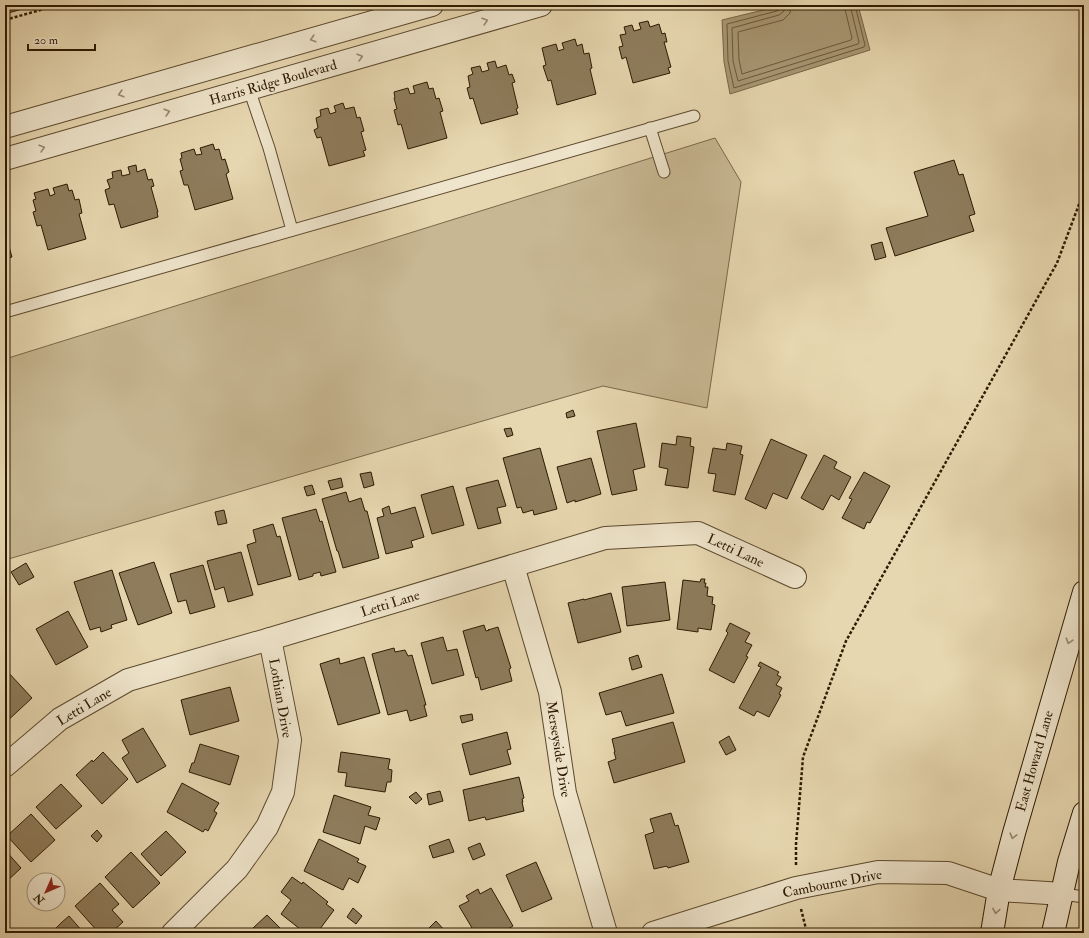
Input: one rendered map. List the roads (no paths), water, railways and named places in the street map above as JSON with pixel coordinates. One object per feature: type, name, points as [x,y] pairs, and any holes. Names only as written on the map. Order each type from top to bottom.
[{"type":"street","points":[[5,127],[432,5]]},
{"type":"street","name":"Harris Ridge Boulevard","points":[[5,159],[541,5]]},
{"type":"street","points":[[241,60],[249,89]]},
{"type":"street","name":"Letti Lane","points":[[5,766],[60,718],[128,680],[270,639],[605,538],[698,533],[795,577]]},
{"type":"street","name":"Merseyside Drive","points":[[513,566],[550,692],[565,793],[606,933]]},
{"type":"street","name":"East Howard Lane","points":[[992,933],[999,890],[1014,833],[1084,592]]},
{"type":"street","name":"Lothian Drive","points":[[173,933],[237,869],[267,827],[283,792],[290,740],[270,639]]},
{"type":"street","points":[[1054,933],[1069,862],[1084,813]]},
{"type":"street","name":"Cambourne Drive","points":[[653,933],[796,888],[878,872],[948,874],[999,890],[1063,894]]},
{"type":"lane","points":[[249,89],[269,148],[292,230]]},
{"type":"lane","points":[[5,312],[694,116]]},
{"type":"lane","points":[[650,128],[664,172]]},
{"type":"lane","points":[[1063,894],[1084,898]]},
{"type":"water","points":[[784,5],[858,5],[870,50],[730,94],[724,62],[722,20]]}]
